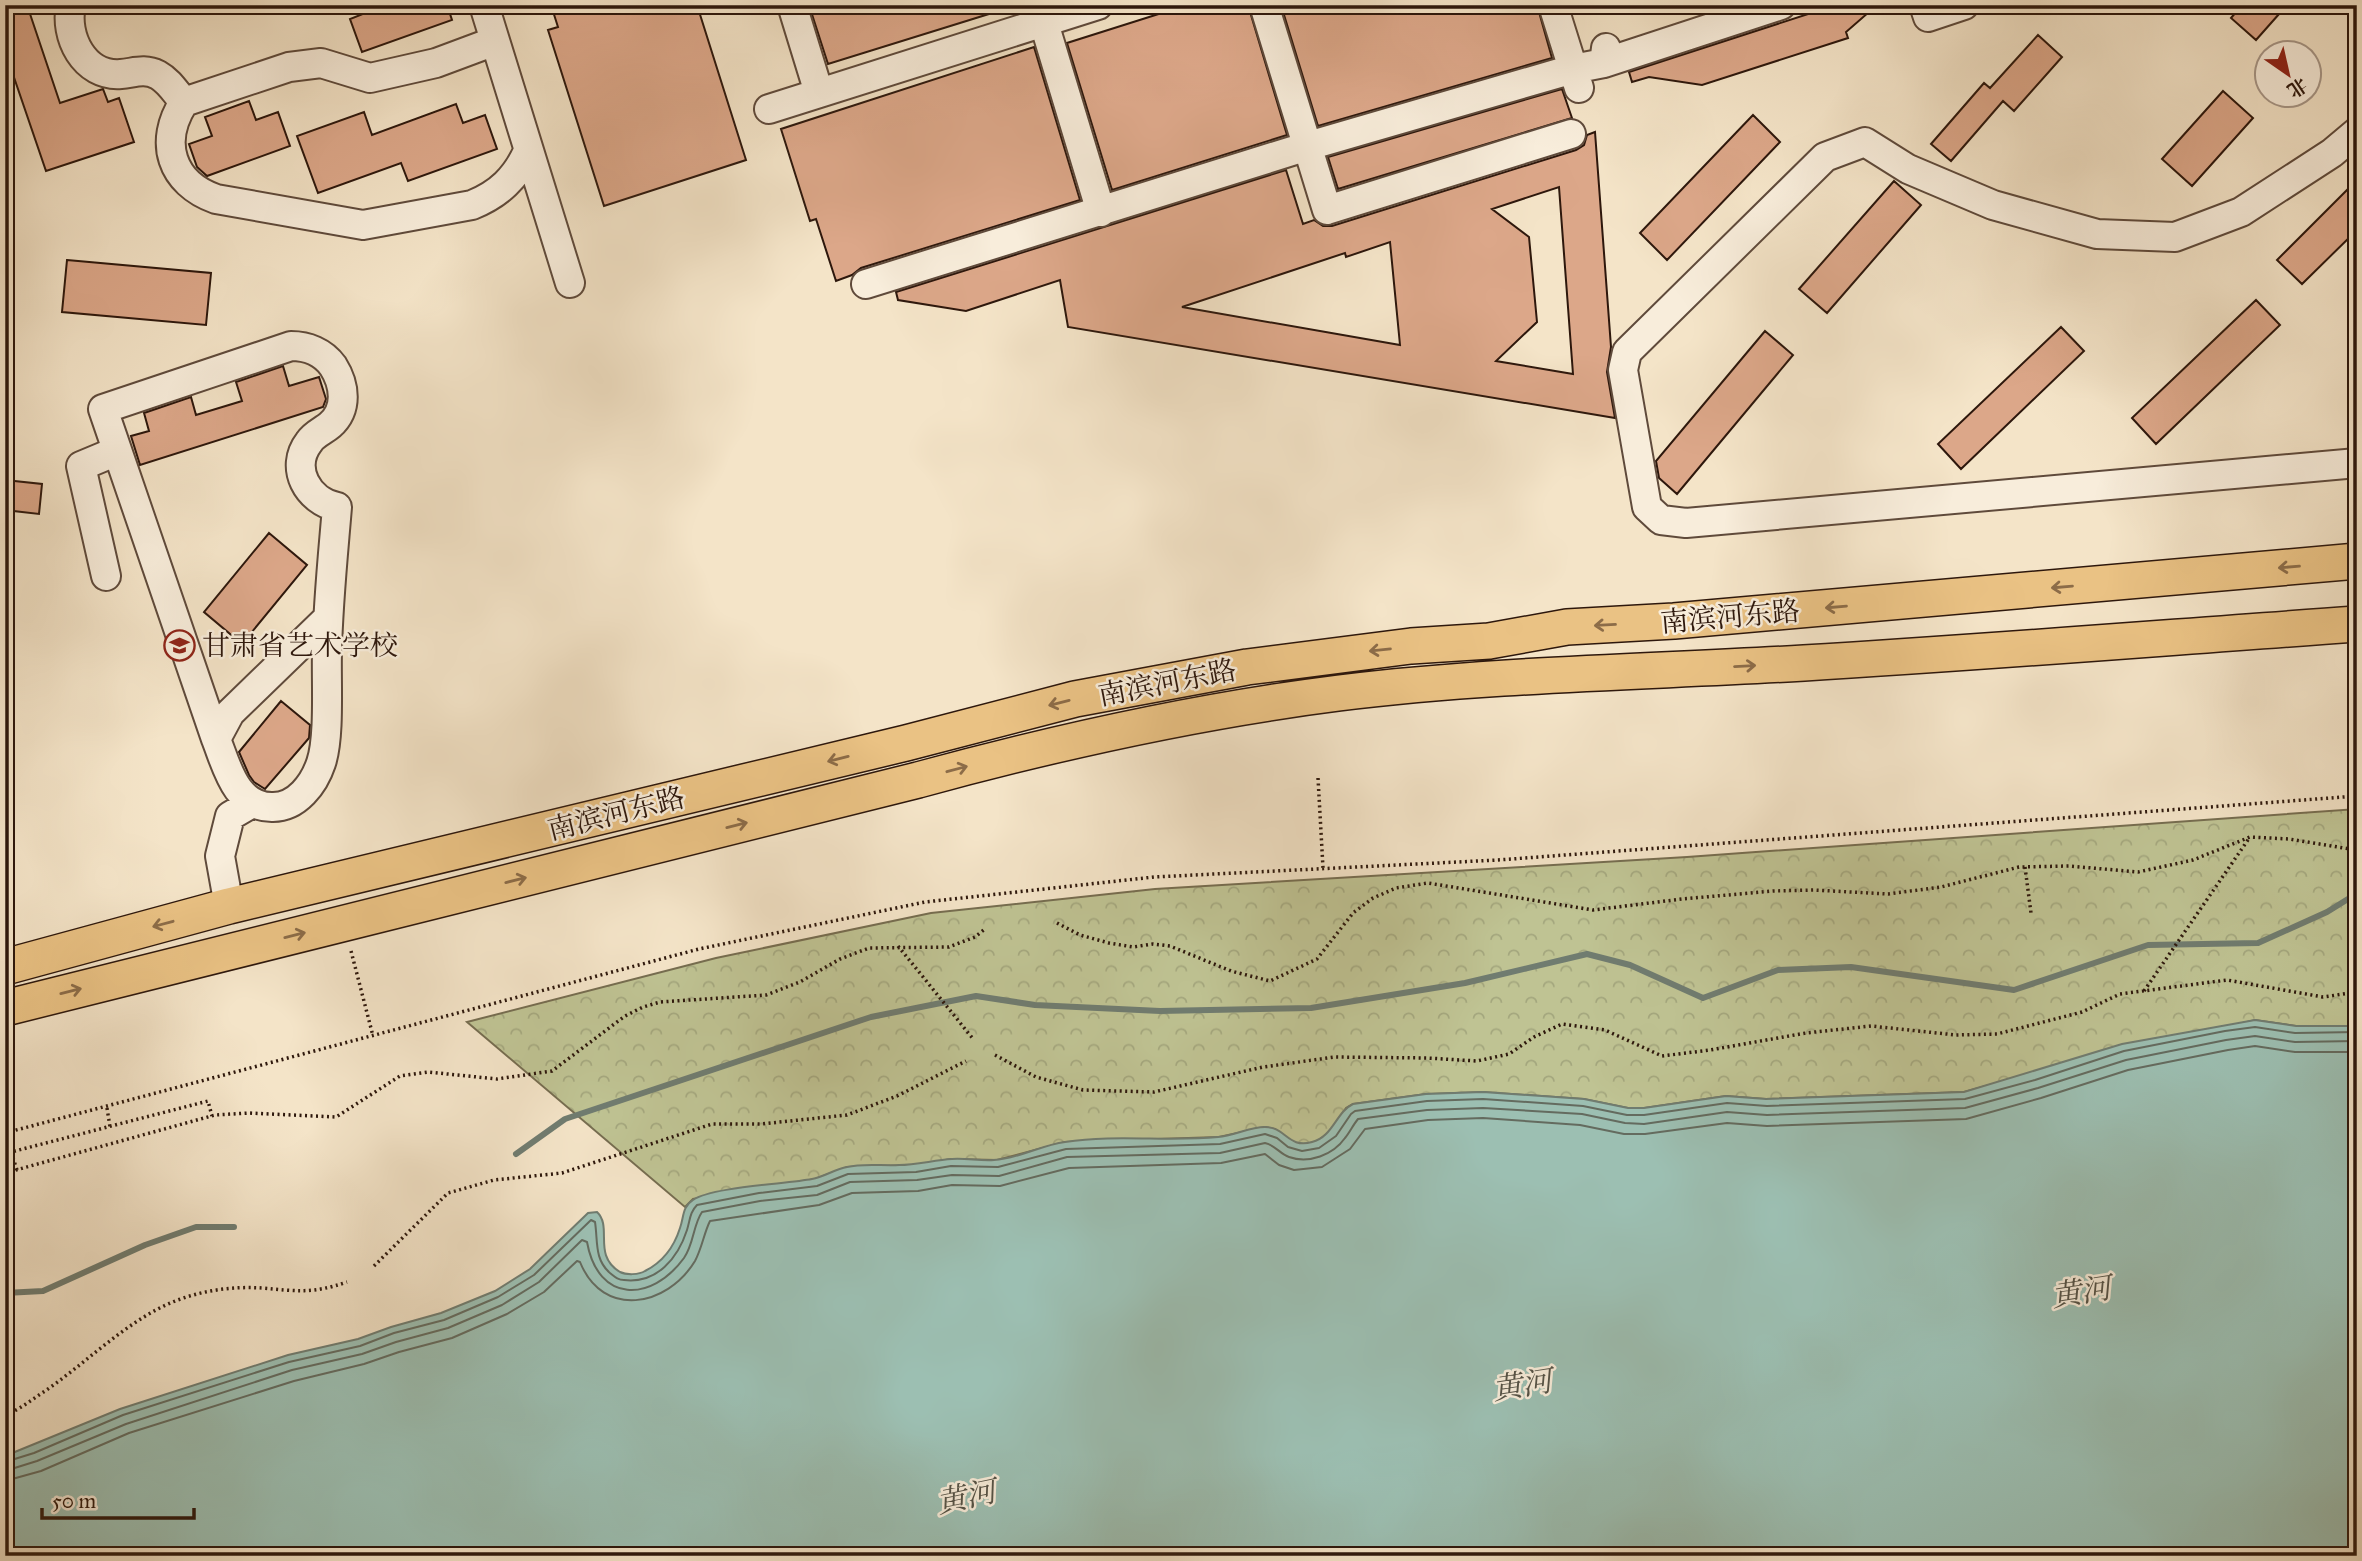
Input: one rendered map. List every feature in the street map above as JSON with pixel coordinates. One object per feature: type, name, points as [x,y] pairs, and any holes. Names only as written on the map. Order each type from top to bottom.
[{"type":"main road","name":"南滨河东路","points":[[5,967],[229,906],[906,743],[1014,714],[1161,682],[1334,655],[1489,641],[1567,627],[1674,621],[2357,561]]},
{"type":"main road","name":"南滨河东路","points":[[5,1008],[1002,757],[1170,720],[1403,686],[1821,662],[2356,610]]},
{"type":"main road","points":[[1674,621],[1677,670]]},
{"type":"main road","points":[[229,906],[229,951]]},
{"type":"street","points":[[71,5],[71,38],[76,48],[91,64],[110,73],[139,71],[158,75],[184,102]]},
{"type":"street","points":[[484,5],[570,283]]},
{"type":"street","points":[[792,5],[819,93]]},
{"type":"street","points":[[769,109],[1098,5]]},
{"type":"street","points":[[1264,5],[1327,210],[1571,134]]},
{"type":"street","points":[[1553,5],[1576,78]]},
{"type":"street","points":[[866,284],[1308,146],[1576,78],[1605,56],[1781,5]]},
{"type":"street","points":[[1924,5],[1928,17],[1964,5]]},
{"type":"street","points":[[1044,23],[1101,212]]},
{"type":"street","points":[[495,41],[436,63],[370,78],[321,63],[289,67],[184,102],[172,124],[170,148],[178,171],[195,189],[216,199],[363,225],[472,205],[485,200],[498,192],[516,174],[528,151]]},
{"type":"street","points":[[2357,132],[2332,153],[2241,212],[2175,237],[2097,234],[1993,205],[1908,169],[1865,142],[1825,157],[1628,352],[1623,370],[1647,507],[1661,520],[1686,523],[2357,463]]},
{"type":"street","points":[[282,347],[308,348],[326,358],[342,384],[343,402],[332,423],[309,441],[304,450],[301,471],[303,481],[314,497],[337,507],[328,618],[324,752],[320,765],[306,790],[291,803],[272,807],[252,803],[237,789],[216,739],[103,409],[282,347]]},
{"type":"street","points":[[106,576],[80,466],[117,451]]},
{"type":"street","points":[[216,739],[230,713],[328,618]]},
{"type":"street","points":[[229,906],[220,856],[230,816],[252,803]]},
{"type":"path","points":[[1318,778],[1323,868]]},
{"type":"path","points":[[5,1133],[699,950],[925,902],[1154,877],[1511,859],[2357,796]]},
{"type":"path","points":[[1057,923],[1080,935],[1109,943],[1133,947],[1153,944],[1170,946],[1231,971],[1270,981],[1317,959],[1353,913],[1373,898],[1396,888],[1428,883],[1593,910],[1773,891],[1888,894],[1941,887],[2025,867],[2069,866],[2138,872],[2193,860],[2250,837],[2289,839],[2350,849],[2357,847]]},
{"type":"path","points":[[2144,991],[2250,837]]},
{"type":"path","points":[[2025,867],[2031,913]]},
{"type":"path","points":[[5,1174],[212,1116],[249,1113],[336,1117],[400,1076],[428,1072],[497,1079],[552,1071],[625,1016],[643,1007],[660,1002],[766,995],[800,982],[841,959],[869,948],[949,947],[975,937],[985,929]]},
{"type":"path","points":[[898,946],[974,1040]]},
{"type":"path","points":[[351,951],[373,1036]]},
{"type":"path","points":[[995,1055],[1035,1077],[1083,1090],[1154,1092],[1263,1067],[1335,1057],[1427,1058],[1477,1062],[1509,1054],[1534,1037],[1562,1024],[1605,1030],[1662,1056],[1806,1033],[1871,1026],[1956,1035],[1997,1034],[2082,1012],[2120,994],[2227,980],[2323,997],[2357,992]]},
{"type":"path","points":[[374,1266],[448,1193],[494,1180],[562,1173],[712,1124],[761,1124],[847,1115],[897,1096],[966,1061]]},
{"type":"path","points":[[17,1170],[11,1152],[208,1101],[212,1116]]},
{"type":"path","points":[[107,1108],[110,1126]]},
{"type":"path","points":[[5,1415],[56,1383],[130,1326],[167,1304],[198,1293],[230,1289],[261,1288],[302,1293],[327,1289],[346,1282]]},
{"type":"green space","points":[[2357,809],[2357,1026],[2296,1026],[2255,1020],[1964,1092],[1766,1099],[1726,1096],[1644,1108],[1628,1108],[1584,1099],[1483,1092],[1426,1094],[1353,1104],[1346,1108],[1332,1130],[1316,1142],[1301,1145],[1275,1129],[1265,1127],[1219,1137],[1065,1142],[997,1160],[951,1159],[916,1165],[847,1167],[815,1179],[693,1199],[685,1207],[467,1022],[716,958],[931,913],[1155,889],[1687,857]]},
{"type":"water","name":"黄河","points":[[2255,1020],[2296,1026],[2357,1026],[2357,1556],[5,1556],[5,1456],[120,1409],[288,1355],[358,1339],[441,1313],[495,1291],[530,1269],[588,1213],[597,1212],[601,1218],[605,1250],[612,1265],[620,1272],[636,1274],[657,1263],[671,1248],[678,1235],[685,1209],[693,1200],[732,1189],[812,1179],[853,1166],[906,1165],[952,1159],[994,1160],[1065,1142],[1218,1137],[1265,1127],[1278,1130],[1297,1143],[1312,1142],[1325,1135],[1342,1113],[1353,1104],[1426,1094],[1483,1092],[1584,1099],[1628,1108],[1644,1108],[1726,1096],[1766,1099],[1964,1092],[2122,1044]]},
{"type":"building","points":[[5,5],[27,5],[60,103],[103,89],[108,102],[119,98],[134,142],[46,171],[5,51]]},
{"type":"building","points":[[371,5],[447,5],[452,20],[362,52],[350,19],[373,10]]},
{"type":"building","points":[[551,5],[697,5],[746,160],[604,206],[548,30],[558,27]]},
{"type":"building","points":[[809,5],[1004,5],[1005,9],[828,64]]},
{"type":"building","points":[[1187,5],[1248,5],[1287,135],[1112,190],[1067,43]]},
{"type":"building","points":[[1281,5],[1537,5],[1552,58],[1318,126]]},
{"type":"building","points":[[1836,5],[1877,5],[1846,32],[1848,38],[1702,85],[1649,77],[1632,82],[1629,72]]},
{"type":"building","points":[[2242,5],[2287,5],[2258,38],[2254,38],[2231,18]]},
{"type":"building","points":[[2038,35],[2062,57],[2014,111],[2003,101],[1951,161],[1931,144],[1984,83],[1990,88]]},
{"type":"building","points":[[1034,47],[1080,200],[861,268],[836,281],[816,219],[810,221],[781,129]]},
{"type":"building","points":[[1562,89],[1572,118],[1338,189],[1328,157]]},
{"type":"building","points":[[2223,91],[2253,118],[2192,186],[2162,159]]},
{"type":"building","points":[[249,101],[256,120],[278,112],[290,146],[207,176],[197,167],[189,144],[212,136],[205,117]]},
{"type":"building","points":[[456,104],[463,123],[485,115],[497,149],[408,181],[401,163],[318,193],[297,136],[364,112],[372,135]]},
{"type":"building","points":[[1753,115],[1780,142],[1667,260],[1640,233]]},
{"type":"building","points":[[1595,132],[1611,347],[1607,372],[1615,418],[1068,327],[1060,280],[966,311],[898,300],[896,292],[1286,170],[1303,224],[1314,220],[1323,226],[1332,226],[1576,150],[1584,145],[1587,135]],"holes":[[[1559,187],[1573,374],[1496,361],[1537,322],[1529,237],[1492,209]],[[1390,242],[1400,345],[1182,307],[1345,253],[1346,257]]]},
{"type":"building","points":[[2357,180],[2357,230],[2302,284],[2277,260]]},
{"type":"building","points":[[1894,181],[1921,205],[1827,313],[1799,289]]},
{"type":"building","points":[[67,260],[211,273],[206,325],[62,312]]},
{"type":"building","points":[[2256,300],[2280,325],[2156,444],[2132,418]]},
{"type":"building","points":[[2061,327],[2084,351],[1961,469],[1938,444]]},
{"type":"building","points":[[1765,331],[1793,355],[1677,494],[1659,478],[1656,461]]},
{"type":"building","points":[[283,366],[289,386],[319,377],[326,399],[323,407],[140,465],[131,436],[149,431],[144,413],[191,397],[196,415],[242,401],[236,382]]},
{"type":"building","points":[[5,480],[42,484],[39,514],[5,510]]},
{"type":"building","points":[[269,533],[307,565],[242,644],[204,612]]},
{"type":"building","points":[[281,701],[310,725],[309,738],[265,789],[249,775],[239,752]]},
{"type":"waterway","points":[[516,1154],[565,1119],[871,1017],[976,996],[1035,1005],[1160,1011],[1311,1008],[1465,983],[1587,954],[1630,965],[1703,998],[1778,970],[1851,967],[2014,990],[2148,945],[2258,943],[2357,897]]},
{"type":"waterway","points":[[5,1293],[43,1291],[145,1245],[196,1227],[234,1227]]},
{"type":"place","name":"甘肃省艺术学校","points":[[179,645]]}]
